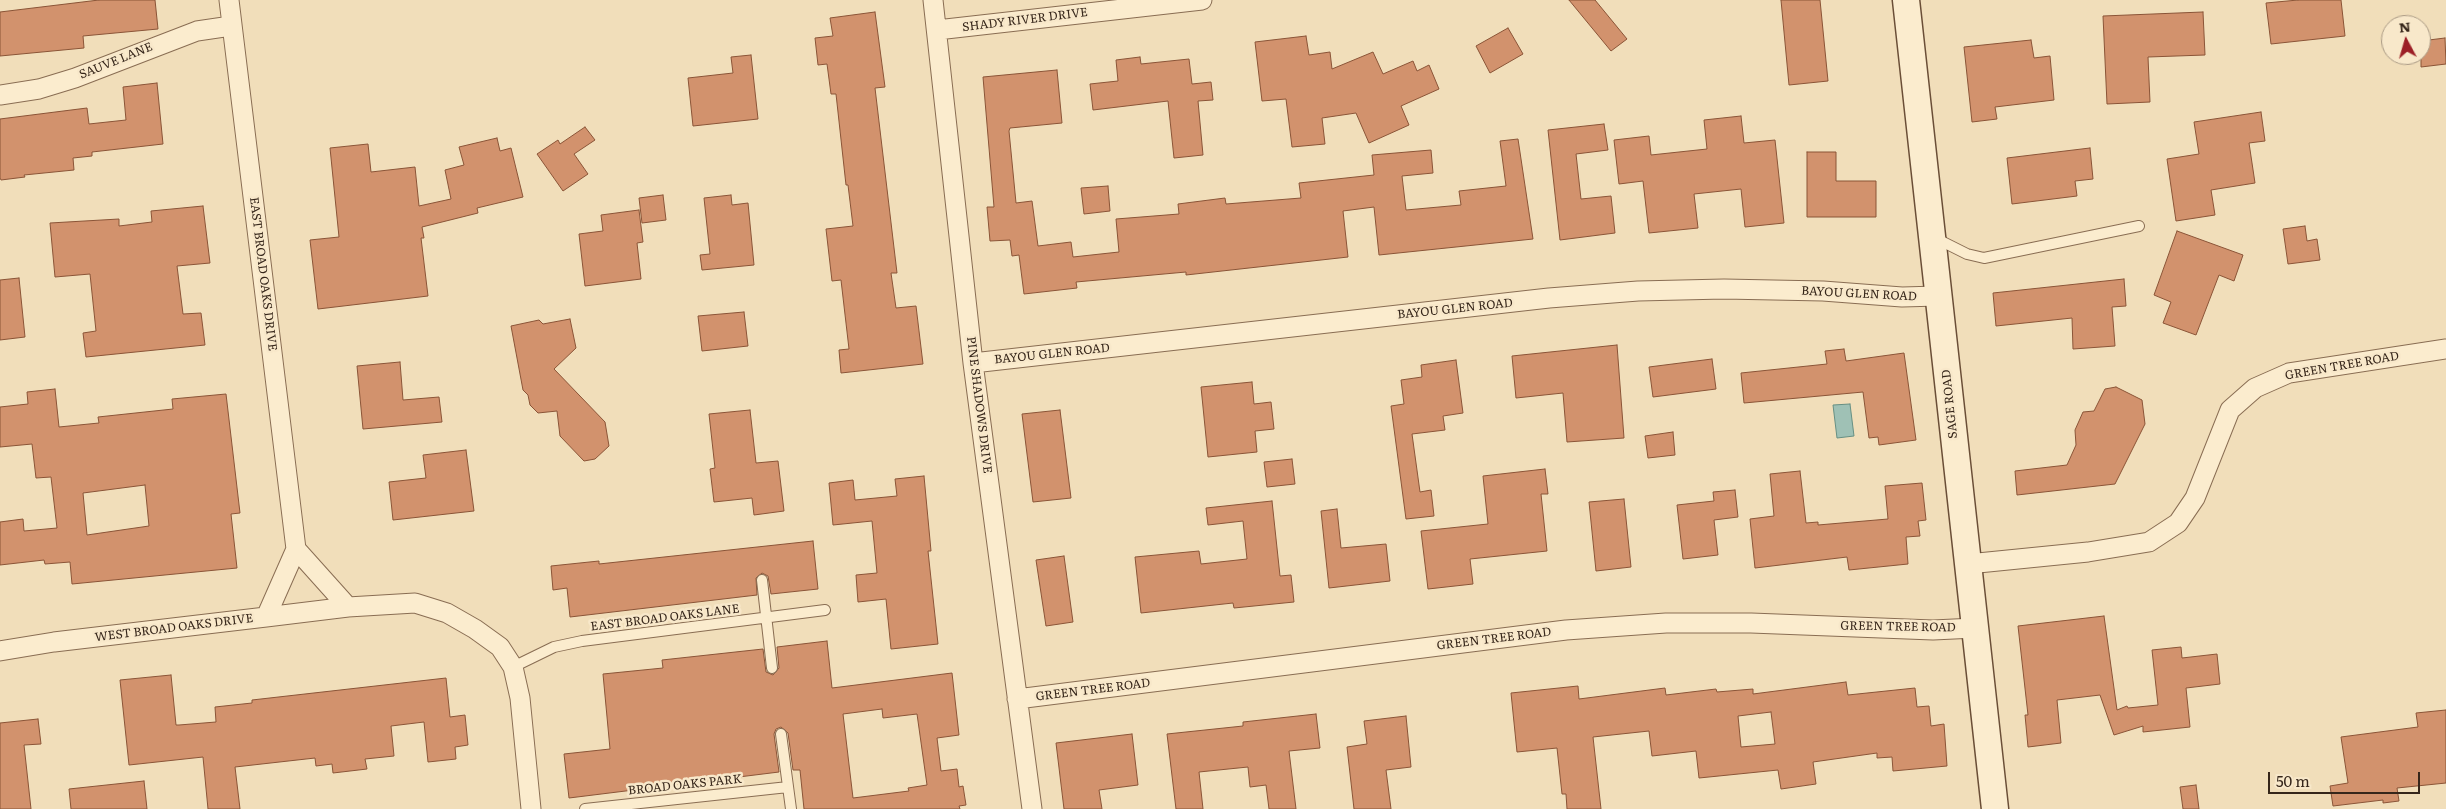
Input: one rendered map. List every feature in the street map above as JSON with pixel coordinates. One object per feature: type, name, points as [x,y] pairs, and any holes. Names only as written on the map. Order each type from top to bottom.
[{"type":"street","name":"EAST BROAD OAKS DRIVE","points":[[229,0],[296,549]]},
{"type":"street","name":"PINE SHADOWS DRIVE","points":[[933,0],[973,363],[1032,809]]},
{"type":"street","name":"SHADY RIVER DRIVE","points":[[937,30],[1202,0]]},
{"type":"street","name":"SAGE ROAD","points":[[1906,0],[1995,809]]},
{"type":"street","name":"SAUVE LANE","points":[[0,95],[39,89],[75,78],[197,31],[231,26]]},
{"type":"street","name":"BAYOU GLEN ROAD","points":[[973,363],[1549,298],[1638,291],[1724,289],[1823,291],[1902,297],[1938,296]]},
{"type":"street","name":"GREEN TREE ROAD","points":[[1968,564],[2088,552],[2149,542],[2178,523],[2195,498],[2230,410],[2254,388],[2289,373],[2446,349]]},
{"type":"street","points":[[266,617],[296,549],[348,607],[415,603],[446,613],[500,647],[513,667],[520,698],[531,809]]},
{"type":"street","name":"WEST BROAD OAKS DRIVE","points":[[0,651],[54,642],[348,607]]},
{"type":"street","name":"GREEN TREE ROAD","points":[[1017,699],[1566,630],[1666,623],[1751,622],[1934,630],[1975,628]]},
{"type":"lane","points":[[1932,237],[1967,254],[1984,258],[2139,226]]},
{"type":"lane","points":[[762,580],[772,668]]},
{"type":"lane","name":"EAST BROAD OAKS LANE","points":[[513,667],[554,647],[582,641],[825,610]]},
{"type":"lane","points":[[781,734],[791,809]]},
{"type":"lane","name":"BROAD OAKS PARK","points":[[585,809],[788,787]]},
{"type":"water","points":[[1850,404],[1854,436],[1837,438],[1833,405]]},
{"type":"building","points":[[99,0],[155,0],[158,29],[83,36],[84,48],[0,56],[0,12]]},
{"type":"building","points":[[1569,0],[1595,0],[1627,39],[1611,51]]},
{"type":"building","points":[[1781,0],[1820,0],[1828,81],[1789,85]]},
{"type":"building","points":[[2298,0],[2341,0],[2345,36],[2271,44],[2266,3]]},
{"type":"building","points":[[875,12],[885,87],[875,88],[897,273],[891,273],[896,308],[916,306],[923,364],[841,373],[839,350],[849,349],[841,280],[832,281],[826,229],[853,226],[848,185],[846,185],[836,94],[831,94],[827,64],[818,65],[815,38],[833,36],[830,18]]},
{"type":"building","points":[[2203,12],[2205,55],[2148,57],[2150,102],[2107,104],[2103,16]]},
{"type":"building","points":[[1508,28],[1523,54],[1490,73],[1476,46]]},
{"type":"building","points":[[1306,36],[1309,55],[1330,52],[1332,69],[1373,52],[1383,74],[1413,61],[1417,71],[1429,65],[1439,89],[1401,106],[1409,125],[1369,143],[1356,113],[1322,118],[1325,144],[1292,147],[1286,99],[1262,101],[1255,42]]},
{"type":"building","points":[[2445,38],[2446,64],[2421,67],[2421,65],[2431,65],[2431,40]]},
{"type":"building","points":[[2031,40],[2034,58],[2050,56],[2054,100],[1995,107],[1997,119],[1972,122],[1964,47]]},
{"type":"building","points":[[751,55],[758,119],[693,126],[688,78],[733,73],[731,57]]},
{"type":"building","points":[[1140,57],[1141,64],[1189,59],[1192,84],[1211,82],[1213,100],[1198,101],[1203,155],[1174,158],[1168,101],[1093,110],[1090,84],[1118,81],[1116,60]]},
{"type":"building","points":[[1057,70],[1062,123],[1010,128],[1009,131],[1016,203],[1032,201],[1038,246],[1071,242],[1073,257],[1119,252],[1116,219],[1179,214],[1178,204],[1225,198],[1226,204],[1301,198],[1299,183],[1374,175],[1372,155],[1431,150],[1433,173],[1402,176],[1406,210],[1461,205],[1459,191],[1506,186],[1500,141],[1518,139],[1533,239],[1379,255],[1374,207],[1343,211],[1348,257],[1186,275],[1186,272],[1076,282],[1077,288],[1024,294],[1019,255],[1012,256],[1010,240],[990,241],[987,207],[994,207],[983,77]]},
{"type":"building","points":[[157,83],[163,144],[92,152],[92,156],[73,158],[74,170],[24,175],[25,177],[1,180],[0,119],[87,108],[89,124],[126,120],[123,87]]},
{"type":"building","points":[[2261,112],[2265,141],[2249,143],[2255,183],[2211,190],[2215,215],[2176,221],[2167,159],[2199,154],[2194,122]]},
{"type":"building","points":[[1741,116],[1744,143],[1775,140],[1784,223],[1745,227],[1741,189],[1694,194],[1698,228],[1649,233],[1643,181],[1619,184],[1614,140],[1649,136],[1651,155],[1707,149],[1704,120]]},
{"type":"building","points":[[1604,124],[1608,150],[1576,154],[1581,199],[1611,196],[1615,233],[1560,240],[1548,130]]},
{"type":"building","points":[[585,127],[595,140],[574,154],[588,174],[563,191],[537,154],[558,140],[560,144]]},
{"type":"building","points":[[497,138],[500,151],[511,148],[523,197],[477,208],[478,213],[422,227],[424,238],[421,238],[428,296],[318,309],[310,240],[339,237],[330,148],[368,144],[371,172],[415,167],[419,206],[451,199],[445,170],[464,165],[459,147]]},
{"type":"building","points":[[2090,148],[2093,179],[2075,181],[2077,196],[2012,204],[2007,158]]},
{"type":"building","points":[[1807,152],[1836,152],[1836,181],[1876,181],[1876,217],[1807,217]]},
{"type":"building","points":[[1108,186],[1110,211],[1084,214],[1081,188]]},
{"type":"building","points":[[663,195],[666,220],[642,223],[639,198]]},
{"type":"building","points":[[731,195],[732,205],[748,203],[754,265],[702,270],[700,255],[710,254],[704,198]]},
{"type":"building","points":[[203,206],[210,263],[177,266],[183,314],[201,313],[205,345],[86,357],[83,333],[96,331],[90,274],[55,277],[50,223],[119,219],[119,226],[152,222],[151,211]]},
{"type":"building","points":[[639,210],[643,242],[637,243],[641,279],[585,286],[579,234],[603,231],[601,215]]},
{"type":"building","points":[[2305,226],[2307,241],[2317,239],[2320,260],[2288,264],[2283,229]]},
{"type":"building","points":[[2177,231],[2243,255],[2234,281],[2219,275],[2196,335],[2163,323],[2171,302],[2154,295]]},
{"type":"building","points":[[19,278],[25,337],[0,340],[0,280]]},
{"type":"building","points":[[2124,279],[2126,306],[2112,307],[2115,346],[2073,349],[2072,318],[1996,326],[1993,293]]},
{"type":"building","points":[[744,312],[748,346],[702,351],[698,316]]},
{"type":"building","points":[[570,319],[576,348],[554,369],[605,422],[609,446],[595,459],[584,461],[560,436],[557,411],[538,413],[530,405],[528,395],[523,390],[511,326],[539,320],[543,324]]},
{"type":"building","points":[[1617,345],[1624,438],[1567,442],[1563,393],[1516,398],[1512,356]]},
{"type":"building","points":[[1844,349],[1846,361],[1904,353],[1916,440],[1879,445],[1878,437],[1869,438],[1863,392],[1744,403],[1741,373],[1827,364],[1825,351]]},
{"type":"building","points":[[1712,359],[1716,389],[1653,397],[1649,367]]},
{"type":"building","points":[[1456,360],[1463,413],[1443,416],[1445,430],[1412,434],[1420,492],[1431,490],[1434,516],[1406,519],[1391,406],[1404,404],[1401,380],[1422,377],[1421,365]]},
{"type":"building","points":[[400,362],[403,400],[439,397],[442,422],[363,429],[357,366]]},
{"type":"building","points":[[1252,382],[1254,404],[1271,402],[1274,429],[1255,431],[1257,452],[1208,457],[1201,387]]},
{"type":"building","points":[[2116,387],[2142,400],[2145,424],[2115,484],[2017,495],[2015,471],[2067,465],[2076,445],[2075,430],[2083,412],[2094,411],[2105,389]]},
{"type":"building","points":[[55,389],[59,427],[99,423],[98,417],[173,409],[172,399],[226,394],[240,513],[231,514],[237,568],[72,584],[70,562],[45,564],[44,560],[0,565],[0,522],[23,519],[24,531],[57,528],[51,477],[36,478],[32,444],[0,447],[0,407],[28,404],[27,392]],"holes":[[[145,485],[149,526],[87,535],[83,493]]]},
{"type":"building","points":[[750,410],[756,463],[778,461],[784,511],[754,515],[752,498],[714,502],[710,469],[715,468],[709,414]]},
{"type":"building","points":[[1060,410],[1071,498],[1033,502],[1022,414]]},
{"type":"building","points":[[1673,432],[1675,455],[1648,458],[1645,436]]},
{"type":"building","points":[[466,450],[474,511],[393,520],[389,482],[426,478],[423,455]]},
{"type":"building","points":[[1292,459],[1295,484],[1267,487],[1264,462]]},
{"type":"building","points":[[1545,469],[1548,494],[1541,494],[1547,551],[1470,559],[1473,584],[1428,589],[1421,531],[1488,524],[1483,476]]},
{"type":"building","points":[[1800,471],[1806,523],[1818,522],[1818,525],[1888,519],[1885,486],[1922,483],[1926,520],[1918,521],[1920,536],[1906,537],[1908,564],[1849,570],[1847,557],[1755,568],[1750,519],[1774,516],[1770,474]]},
{"type":"building","points":[[924,476],[931,551],[928,551],[938,644],[891,649],[886,599],[858,602],[856,575],[877,573],[872,521],[833,525],[829,483],[853,480],[855,500],[897,496],[895,479]]},
{"type":"building","points":[[1735,490],[1738,517],[1714,520],[1718,555],[1683,559],[1677,505],[1714,501],[1713,492]]},
{"type":"building","points":[[1624,499],[1631,567],[1596,571],[1589,502]]},
{"type":"building","points":[[1272,501],[1280,576],[1291,575],[1294,602],[1234,608],[1233,603],[1141,613],[1135,557],[1199,551],[1201,564],[1247,559],[1243,521],[1208,525],[1206,508]]},
{"type":"building","points":[[1337,509],[1341,548],[1386,544],[1390,581],[1329,588],[1321,511]]},
{"type":"building","points":[[813,541],[818,589],[771,594],[768,576],[762,573],[756,578],[757,595],[570,617],[567,588],[553,590],[551,566],[599,561],[599,564]]},
{"type":"building","points":[[1064,556],[1073,622],[1046,626],[1036,560]]},
{"type":"building","points":[[2104,616],[2117,710],[2127,706],[2128,708],[2158,705],[2152,650],[2181,647],[2182,658],[2217,654],[2220,684],[2186,688],[2190,727],[2143,732],[2143,726],[2114,735],[2100,695],[2057,700],[2061,743],[2028,747],[2025,715],[2028,715],[2018,626]]},
{"type":"building","points":[[827,641],[832,688],[952,673],[959,735],[937,738],[941,771],[957,769],[959,787],[963,786],[966,805],[959,806],[960,809],[804,809],[800,770],[793,770],[788,733],[781,727],[776,729],[774,734],[779,772],[569,798],[564,754],[610,749],[603,674],[663,668],[662,660],[763,649],[766,672],[773,675],[779,668],[777,647]],"holes":[[[882,709],[883,718],[917,714],[927,785],[908,788],[909,791],[853,798],[843,714]]]},
{"type":"building","points":[[171,675],[176,725],[216,722],[215,707],[252,703],[252,700],[446,678],[450,717],[465,715],[468,745],[455,747],[456,759],[428,762],[424,722],[391,726],[394,756],[365,759],[367,769],[333,773],[332,764],[316,766],[315,758],[235,767],[240,809],[208,809],[203,757],[129,765],[120,680]]},
{"type":"building","points":[[1846,682],[1848,695],[1915,688],[1917,707],[1929,706],[1931,726],[1944,724],[1947,766],[1893,771],[1892,757],[1877,758],[1877,753],[1813,762],[1816,784],[1781,789],[1778,770],[1699,778],[1696,751],[1652,756],[1649,731],[1593,737],[1601,809],[1567,809],[1566,794],[1562,794],[1557,748],[1517,752],[1511,693],[1578,686],[1579,699],[1665,688],[1666,695],[1716,689],[1717,692],[1753,689],[1753,694]],"holes":[[[1771,712],[1775,744],[1741,747],[1738,716]]]},
{"type":"building","points":[[2446,710],[2446,783],[2397,788],[2399,801],[2383,803],[2383,800],[2333,806],[2330,786],[2348,783],[2341,737],[2418,727],[2416,713]]},
{"type":"building","points":[[1316,714],[1320,748],[1289,751],[1296,809],[1269,809],[1266,785],[1250,787],[1248,767],[1199,772],[1203,809],[1176,809],[1167,734],[1243,726],[1243,722]]},
{"type":"building","points":[[1406,716],[1411,767],[1386,770],[1391,809],[1354,809],[1347,747],[1367,744],[1364,721]]},
{"type":"building","points":[[38,719],[41,744],[24,745],[31,809],[0,809],[0,723]]},
{"type":"building","points":[[1132,734],[1138,785],[1099,790],[1102,809],[1064,809],[1056,743]]},
{"type":"building","points":[[144,781],[147,809],[71,809],[69,789]]},
{"type":"building","points":[[2196,785],[2199,809],[2183,809],[2180,787]]}]
